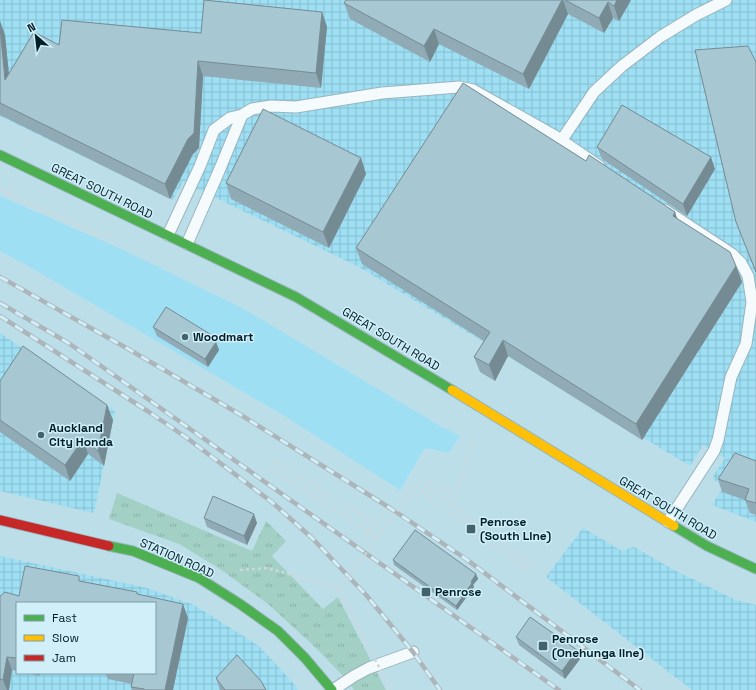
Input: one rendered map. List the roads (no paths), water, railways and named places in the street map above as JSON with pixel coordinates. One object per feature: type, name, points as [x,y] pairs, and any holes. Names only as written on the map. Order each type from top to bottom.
[{"type":"main road","name":"GREAT SOUTH ROAD","points":[[0,155],[296,297],[332,317],[707,546],[756,569]]},
{"type":"main road","name":"STATION ROAD","points":[[0,520],[134,551],[199,578],[240,604],[278,631],[305,658],[333,690]]},
{"type":"lane","points":[[561,141],[594,92],[622,66],[660,37],[696,15],[726,0]]},
{"type":"lane","points":[[168,235],[200,166],[214,130],[230,118],[242,115],[252,109],[271,106],[296,107],[382,93],[459,86],[473,90],[561,141],[607,172]]},
{"type":"lane","points":[[187,244],[242,115]]},
{"type":"lane","points":[[653,202],[732,254],[741,263],[748,276],[752,302],[746,344],[731,377],[718,440],[714,451],[668,522]]},
{"type":"lane","points":[[333,690],[369,668],[413,652]]},
{"type":"railway","points":[[0,277],[130,350],[241,415],[390,508],[466,559],[640,690]]},
{"type":"railway","points":[[0,303],[70,344],[559,690]]},
{"type":"railway","points":[[0,316],[187,438],[273,503],[312,538],[367,596],[413,652],[440,690]]},
{"type":"place","name":"Woodmart","points":[[185,337]]},
{"type":"place","name":"Auckland City Honda","points":[[41,435]]},
{"type":"place","name":"Penrose (South Line)","points":[[471,529]]},
{"type":"place","name":"Penrose","points":[[426,592]]},
{"type":"place","name":"Penrose (Onehunga line)","points":[[543,646]]}]
